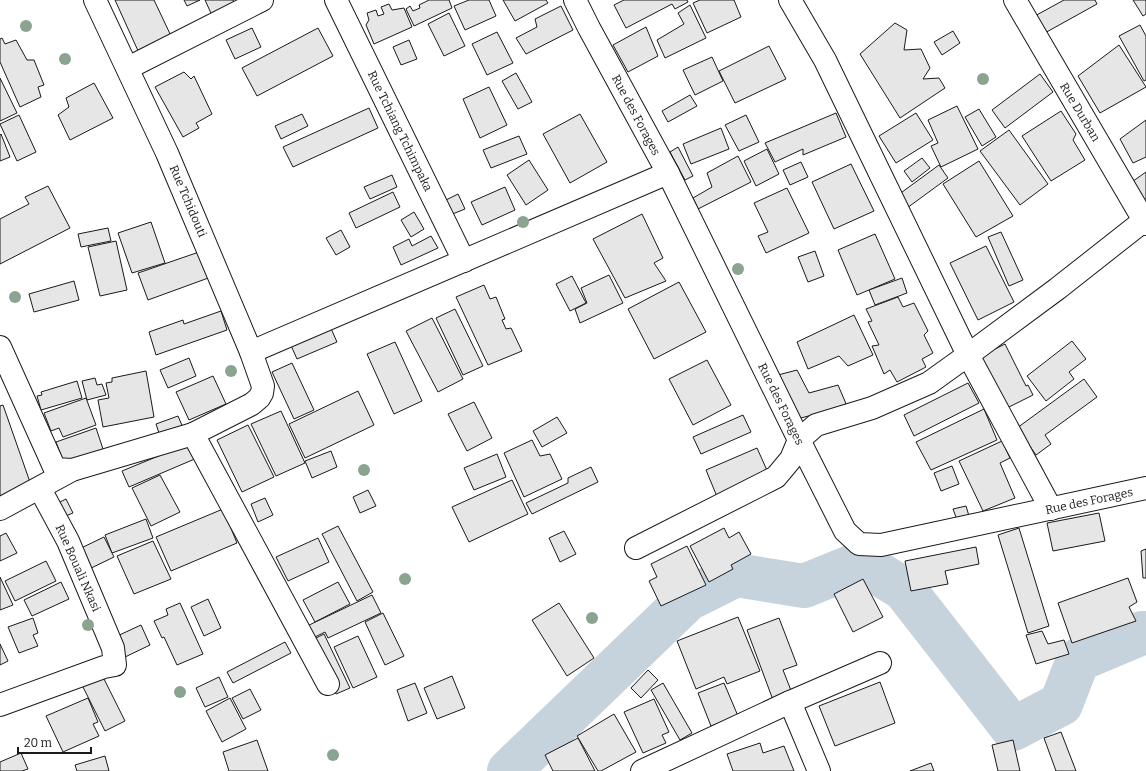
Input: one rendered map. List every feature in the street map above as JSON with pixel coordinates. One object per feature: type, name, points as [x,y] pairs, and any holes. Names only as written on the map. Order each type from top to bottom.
[{"type":"street","name":"Rue Tchidouti","points":[[95,0],[167,153],[251,352],[263,386],[262,393],[259,398],[252,404],[193,434]]},
{"type":"street","points":[[128,68],[262,0]]},
{"type":"street","name":"Rue Tchiang Tchimpaka","points":[[336,0],[464,261]]},
{"type":"street","name":"Rue des Forages","points":[[575,0],[668,174],[845,531],[859,544],[881,545],[1146,488]]},
{"type":"street","points":[[790,0],[824,60],[968,355],[1051,509]]},
{"type":"street","name":"Rue Durban","points":[[1014,0],[1145,221]]},
{"type":"street","points":[[251,352],[668,174]]},
{"type":"street","points":[[636,548],[776,476],[791,459],[799,440],[816,425],[872,408],[929,382],[968,355],[1145,221]]},
{"type":"street","points":[[0,347],[55,469],[72,470]]},
{"type":"street","points":[[0,509],[40,489],[72,470],[193,434],[328,684]]},
{"type":"street","name":"Rue Bouali Nkasi","points":[[0,705],[104,667],[114,665],[112,648],[68,541],[40,489]]},
{"type":"street","points":[[642,771],[790,702],[880,663]]},
{"type":"street","points":[[790,702],[819,771]]},
{"type":"building","points":[[115,0],[154,0],[172,38],[139,53]]},
{"type":"building","points":[[184,0],[200,0],[187,6]]},
{"type":"building","points":[[205,0],[233,0],[238,11],[215,22]]},
{"type":"building","points":[[429,0],[449,0],[452,8],[414,26],[406,9],[410,6],[413,11],[420,8],[419,5]]},
{"type":"building","points":[[469,0],[489,0],[496,16],[465,30],[454,6]]},
{"type":"building","points":[[503,0],[546,0],[548,3],[515,21]]},
{"type":"building","points":[[624,0],[687,0],[688,2],[675,9],[672,4],[626,28],[614,5]]},
{"type":"building","points":[[700,0],[734,0],[741,17],[707,33],[693,3]]},
{"type":"building","points":[[1064,0],[1095,0],[1097,4],[1043,34],[1033,17]]},
{"type":"building","points":[[1133,0],[1146,0],[1146,14],[1143,16]]},
{"type":"building","points":[[389,4],[392,10],[404,8],[412,27],[374,44],[366,25],[369,20],[367,13],[376,10],[378,16],[384,14],[381,7]]},
{"type":"building","points":[[690,5],[706,38],[665,58],[657,40],[684,24],[678,13]]},
{"type":"building","points":[[561,6],[573,30],[526,54],[516,38],[537,27],[535,19]]},
{"type":"building","points":[[449,13],[465,46],[444,56],[428,24]]},
{"type":"building","points":[[895,23],[907,30],[904,50],[921,49],[930,68],[923,79],[939,78],[945,88],[900,118],[860,54]]},
{"type":"building","points":[[1140,25],[1146,36],[1146,80],[1144,81],[1119,36]]},
{"type":"building","points":[[646,27],[658,56],[628,72],[613,45]]},
{"type":"building","points":[[252,28],[261,47],[235,59],[226,40]]},
{"type":"building","points":[[318,28],[333,56],[257,96],[242,68]]},
{"type":"building","points":[[953,31],[960,43],[942,55],[934,42]]},
{"type":"building","points":[[497,32],[513,63],[487,75],[472,44]]},
{"type":"building","points":[[2,38],[5,44],[16,40],[27,60],[34,60],[44,85],[38,87],[41,97],[20,107],[0,62],[0,39]]},
{"type":"building","points":[[409,40],[417,59],[401,65],[393,47]]},
{"type":"building","points":[[1119,45],[1146,87],[1100,113],[1078,76]]},
{"type":"building","points":[[769,46],[786,79],[735,103],[719,71]]},
{"type":"building","points":[[712,57],[723,81],[695,95],[683,70]]},
{"type":"building","points":[[184,72],[191,79],[194,76],[212,114],[196,123],[199,128],[183,137],[155,87]]},
{"type":"building","points":[[516,73],[532,102],[518,109],[502,81]]},
{"type":"building","points":[[1040,74],[1053,92],[1005,128],[992,110]]},
{"type":"building","points":[[0,78],[17,113],[0,121]]},
{"type":"building","points":[[94,83],[113,118],[70,140],[58,115],[69,107],[66,98]]},
{"type":"building","points":[[489,87],[507,125],[480,138],[463,99]]},
{"type":"building","points":[[690,95],[697,106],[668,122],[662,111]]},
{"type":"building","points":[[957,106],[978,149],[941,167],[931,146],[938,143],[928,120]]},
{"type":"building","points":[[369,108],[378,128],[293,167],[283,147]]},
{"type":"building","points":[[979,109],[996,137],[982,146],[965,117]]},
{"type":"building","points":[[1061,111],[1076,134],[1073,140],[1085,160],[1051,181],[1022,136]]},
{"type":"building","points":[[836,113],[846,137],[803,155],[803,149],[775,162],[765,143]]},
{"type":"building","points":[[916,113],[933,140],[896,163],[879,136]]},
{"type":"building","points":[[302,114],[308,126],[281,139],[275,126]]},
{"type":"building","points":[[580,114],[607,162],[570,183],[543,134]]},
{"type":"building","points":[[19,115],[36,152],[17,161],[0,124]]},
{"type":"building","points":[[746,115],[759,142],[739,151],[725,125]]},
{"type":"building","points":[[1146,120],[1146,157],[1133,163],[1120,139]]},
{"type":"building","points":[[721,128],[729,149],[691,164],[683,144]]},
{"type":"building","points":[[1009,130],[1048,184],[1020,205],[980,151]]},
{"type":"building","points":[[1,134],[10,157],[0,161],[0,135]]},
{"type":"building","points":[[519,136],[527,154],[491,168],[483,150]]},
{"type":"building","points":[[678,147],[693,176],[685,180],[670,152]]},
{"type":"building","points":[[767,149],[779,174],[756,186],[744,161]]},
{"type":"building","points":[[738,156],[751,182],[698,209],[693,198],[712,187],[707,173]]},
{"type":"building","points":[[922,158],[930,168],[912,182],[904,171]]},
{"type":"building","points":[[529,160],[548,190],[526,205],[507,175]]},
{"type":"building","points":[[979,161],[1013,216],[976,237],[943,184]]},
{"type":"building","points":[[801,162],[808,177],[790,185],[783,170]]},
{"type":"building","points":[[851,164],[874,211],[834,229],[812,182]]},
{"type":"building","points":[[939,165],[948,178],[907,208],[898,195]]},
{"type":"building","points":[[1146,172],[1146,204],[1129,184]]},
{"type":"building","points":[[392,175],[397,187],[370,199],[364,187]]},
{"type":"building","points":[[48,186],[70,228],[0,264],[0,219],[29,204],[25,197]]},
{"type":"building","points":[[505,187],[515,210],[482,225],[471,202]]},
{"type":"building","points":[[787,188],[809,233],[766,253],[758,236],[768,232],[754,203]]},
{"type":"building","points":[[393,192],[400,207],[356,228],[349,213]]},
{"type":"building","points":[[458,194],[465,209],[450,215],[444,201]]},
{"type":"building","points":[[414,212],[424,229],[411,237],[401,220]]},
{"type":"building","points":[[642,214],[663,258],[654,263],[666,281],[625,298],[593,239]]},
{"type":"building","points":[[151,222],[165,263],[132,273],[118,233]]},
{"type":"building","points":[[108,228],[111,241],[81,247],[78,234]]},
{"type":"building","points":[[341,230],[350,247],[336,255],[326,238]]},
{"type":"building","points":[[1001,232],[1023,280],[1009,286],[988,237]]},
{"type":"building","points":[[875,234],[895,279],[857,295],[838,250]]},
{"type":"building","points":[[431,236],[438,248],[401,265],[393,247],[409,239],[412,246]]},
{"type":"building","points":[[116,241],[127,290],[100,296],[88,247]]},
{"type":"building","points":[[986,246],[1014,302],[978,320],[950,263]]},
{"type":"building","points":[[202,251],[211,277],[148,300],[138,273]]},
{"type":"building","points":[[815,251],[824,276],[808,282],[798,257]]},
{"type":"building","points":[[609,275],[623,303],[580,323],[575,309],[587,303],[581,288]]},
{"type":"building","points":[[572,276],[586,303],[570,311],[556,284]]},
{"type":"building","points":[[902,278],[907,293],[875,305],[869,290]]},
{"type":"building","points":[[74,281],[79,300],[34,312],[29,294]]},
{"type":"building","points":[[679,282],[706,332],[654,359],[628,309]]},
{"type":"building","points":[[484,285],[490,299],[496,297],[505,319],[502,320],[506,329],[511,328],[522,351],[488,365],[456,297]]},
{"type":"building","points":[[898,297],[903,307],[914,303],[928,331],[924,335],[933,353],[922,359],[926,367],[897,382],[890,370],[884,374],[872,346],[879,345],[868,322],[872,321],[866,309]]},
{"type":"building","points":[[455,309],[483,366],[463,375],[436,318]]},
{"type":"building","points":[[221,311],[227,330],[156,355],[149,332],[183,320],[184,324]]},
{"type":"building","points":[[854,315],[873,355],[848,366],[839,356],[808,369],[797,342]]},
{"type":"building","points":[[432,318],[463,379],[438,392],[406,331]]},
{"type":"building","points":[[329,324],[337,342],[297,359],[289,341]]},
{"type":"building","points":[[1072,341],[1086,359],[1069,372],[1074,379],[1046,401],[1027,376]]},
{"type":"building","points":[[395,342],[422,401],[394,414],[367,354]]},
{"type":"building","points":[[1005,344],[1026,386],[1028,385],[1033,395],[1007,408],[981,356]]},
{"type":"building","points":[[189,358],[196,376],[168,388],[160,370]]},
{"type":"building","points":[[707,360],[731,405],[693,425],[669,379]]},
{"type":"building","points":[[292,363],[314,410],[294,419],[272,372]]},
{"type":"building","points":[[797,370],[809,393],[838,385],[847,406],[797,419],[778,375]]},
{"type":"building","points":[[146,371],[154,417],[103,427],[98,400],[109,398],[106,383],[112,382],[112,378]]},
{"type":"building","points":[[213,376],[226,404],[189,420],[176,392]]},
{"type":"building","points":[[95,378],[97,385],[102,384],[106,395],[87,400],[82,381]]},
{"type":"building","points":[[1084,379],[1097,397],[1045,435],[1051,444],[1036,455],[1017,428]]},
{"type":"building","points":[[77,381],[82,398],[41,410],[37,396],[42,395],[41,392]]},
{"type":"building","points":[[968,383],[979,403],[914,436],[904,415]]},
{"type":"building","points":[[358,391],[374,425],[305,458],[289,424]]},
{"type":"building","points":[[86,398],[96,425],[63,437],[59,428],[51,431],[44,413]]},
{"type":"building","points":[[474,402],[492,438],[467,451],[448,414]]},
{"type":"building","points":[[3,405],[31,485],[0,496],[0,406]]},
{"type":"building","points":[[984,409],[997,440],[931,470],[916,442]]},
{"type":"building","points":[[281,411],[305,463],[276,476],[251,424]]},
{"type":"building","points":[[743,415],[751,432],[701,454],[693,437]]},
{"type":"building","points":[[178,416],[184,430],[161,439],[156,424]]},
{"type":"building","points":[[557,417],[567,433],[542,447],[533,431]]},
{"type":"building","points":[[248,425],[274,477],[242,492],[217,440]]},
{"type":"building","points":[[96,428],[105,455],[64,463],[56,442]]},
{"type":"building","points":[[532,440],[540,456],[550,454],[562,479],[524,497],[504,453]]},
{"type":"building","points":[[1002,441],[1010,458],[1000,463],[1015,498],[983,511],[959,461]]},
{"type":"building","points":[[190,443],[197,458],[129,487],[122,471]]},
{"type":"building","points":[[757,448],[770,477],[718,499],[706,470]]},
{"type":"building","points":[[331,451],[337,467],[312,478],[305,461]]},
{"type":"building","points":[[497,454],[506,477],[474,490],[464,468]]},
{"type":"building","points":[[952,466],[959,484],[941,491],[934,473]]},
{"type":"building","points":[[591,467],[598,482],[532,514],[526,503],[568,483],[568,478]]},
{"type":"building","points":[[160,475],[180,512],[151,526],[132,488]]},
{"type":"building","points":[[512,480],[528,514],[469,542],[452,507]]},
{"type":"building","points":[[368,490],[376,506],[360,513],[353,497]]},
{"type":"building","points":[[265,498],[273,515],[258,522],[251,504]]},
{"type":"building","points":[[66,499],[73,513],[63,517],[56,504]]},
{"type":"building","points":[[966,506],[969,516],[957,520],[953,509]]},
{"type":"building","points":[[223,509],[237,543],[171,571],[156,537]]},
{"type":"building","points":[[1099,513],[1105,541],[1053,551],[1047,523]]},
{"type":"building","points":[[146,519],[153,538],[112,553],[105,535]]},
{"type":"building","points":[[338,526],[373,592],[357,601],[322,534]]},
{"type":"building","points":[[724,528],[729,538],[739,532],[751,554],[731,565],[733,569],[709,582],[690,546]]},
{"type":"building","points":[[1019,528],[1049,626],[1028,633],[998,535]]},
{"type":"building","points":[[564,531],[576,554],[560,562],[549,538]]},
{"type":"building","points":[[6,533],[17,553],[0,561],[0,536]]},
{"type":"building","points":[[104,537],[114,557],[85,571],[75,551]]},
{"type":"building","points":[[318,538],[329,562],[288,581],[276,557]]},
{"type":"building","points":[[153,541],[171,579],[134,594],[117,556]]},
{"type":"building","points":[[687,546],[706,585],[661,606],[649,581],[657,577],[651,564]]},
{"type":"building","points":[[976,547],[979,564],[945,571],[948,584],[911,591],[905,561]]},
{"type":"building","points":[[1146,549],[1146,578],[1143,578],[1141,551]]},
{"type":"building","points":[[46,561],[56,581],[15,601],[5,581]]},
{"type":"building","points":[[0,577],[13,605],[0,610]]},
{"type":"building","points":[[1128,578],[1137,602],[1129,607],[1136,621],[1072,643],[1058,603]]},
{"type":"building","points":[[863,579],[883,617],[853,632],[834,594]]},
{"type":"building","points":[[61,582],[69,599],[32,616],[24,600]]},
{"type":"building","points":[[338,582],[350,604],[315,622],[303,600]]},
{"type":"building","points":[[372,595],[381,613],[328,638],[325,632],[311,639],[305,627]]},
{"type":"building","points":[[208,599],[221,628],[204,636],[191,607]]},
{"type":"building","points":[[180,603],[203,654],[177,665],[164,637],[162,638],[154,621],[168,615],[166,609]]},
{"type":"building","points":[[559,603],[594,658],[567,676],[532,620]]},
{"type":"building","points":[[383,613],[404,656],[385,665],[365,622]]},
{"type":"building","points":[[738,617],[760,671],[727,684],[724,677],[696,689],[677,641]]},
{"type":"building","points":[[33,618],[38,633],[33,635],[38,646],[19,653],[8,627]]},
{"type":"building","points":[[779,618],[797,665],[783,670],[792,693],[773,700],[747,630]]},
{"type":"building","points":[[141,625],[150,645],[123,658],[113,638]]},
{"type":"building","points":[[1042,631],[1048,644],[1064,640],[1069,654],[1036,664],[1026,635]]},
{"type":"building","points":[[324,634],[350,688],[336,694],[310,641]]},
{"type":"building","points":[[358,636],[377,677],[353,688],[334,647]]},
{"type":"building","points":[[285,642],[291,653],[233,683],[227,672]]},
{"type":"building","points":[[0,644],[8,661],[0,665]]},
{"type":"building","points":[[99,669],[125,721],[105,731],[79,679]]},
{"type":"building","points":[[648,670],[658,680],[641,698],[631,688]]},
{"type":"building","points":[[452,676],[465,708],[437,719],[424,688]]},
{"type":"building","points":[[219,677],[228,697],[205,707],[196,688]]},
{"type":"building","points":[[880,682],[895,723],[835,746],[819,706]]},
{"type":"building","points":[[415,683],[427,713],[408,721],[397,690]]},
{"type":"building","points":[[663,683],[692,733],[680,740],[651,690]]},
{"type":"building","points":[[724,683],[738,716],[711,726],[698,693]]},
{"type":"building","points":[[250,689],[261,710],[243,719],[232,698]]},
{"type":"building","points":[[88,698],[98,722],[93,724],[99,736],[63,752],[46,716]]},
{"type":"building","points":[[230,698],[246,729],[222,742],[206,711]]},
{"type":"building","points":[[654,699],[669,732],[662,735],[666,743],[643,753],[624,712]]},
{"type":"building","points":[[614,714],[636,752],[601,771],[598,771],[577,736]]},
{"type":"building","points":[[1061,732],[1076,771],[1056,771],[1044,738]]},
{"type":"building","points":[[578,738],[595,771],[553,771],[545,755]]},
{"type":"building","points":[[257,740],[268,771],[229,771],[223,752]]},
{"type":"building","points":[[1013,740],[1020,771],[998,771],[992,745]]},
{"type":"building","points":[[760,743],[763,753],[784,746],[794,771],[733,771],[727,754]]},
{"type":"building","points":[[21,753],[28,769],[22,771],[0,771],[0,762]]},
{"type":"building","points":[[105,756],[109,771],[77,771],[75,765]]},
{"type":"building","points":[[931,763],[934,771],[910,771]]},
{"type":"waterway","points":[[509,771],[688,599],[736,575],[804,586],[861,563],[904,589],[1013,729],[1061,704],[1078,660],[1142,633],[1146,633]]}]
